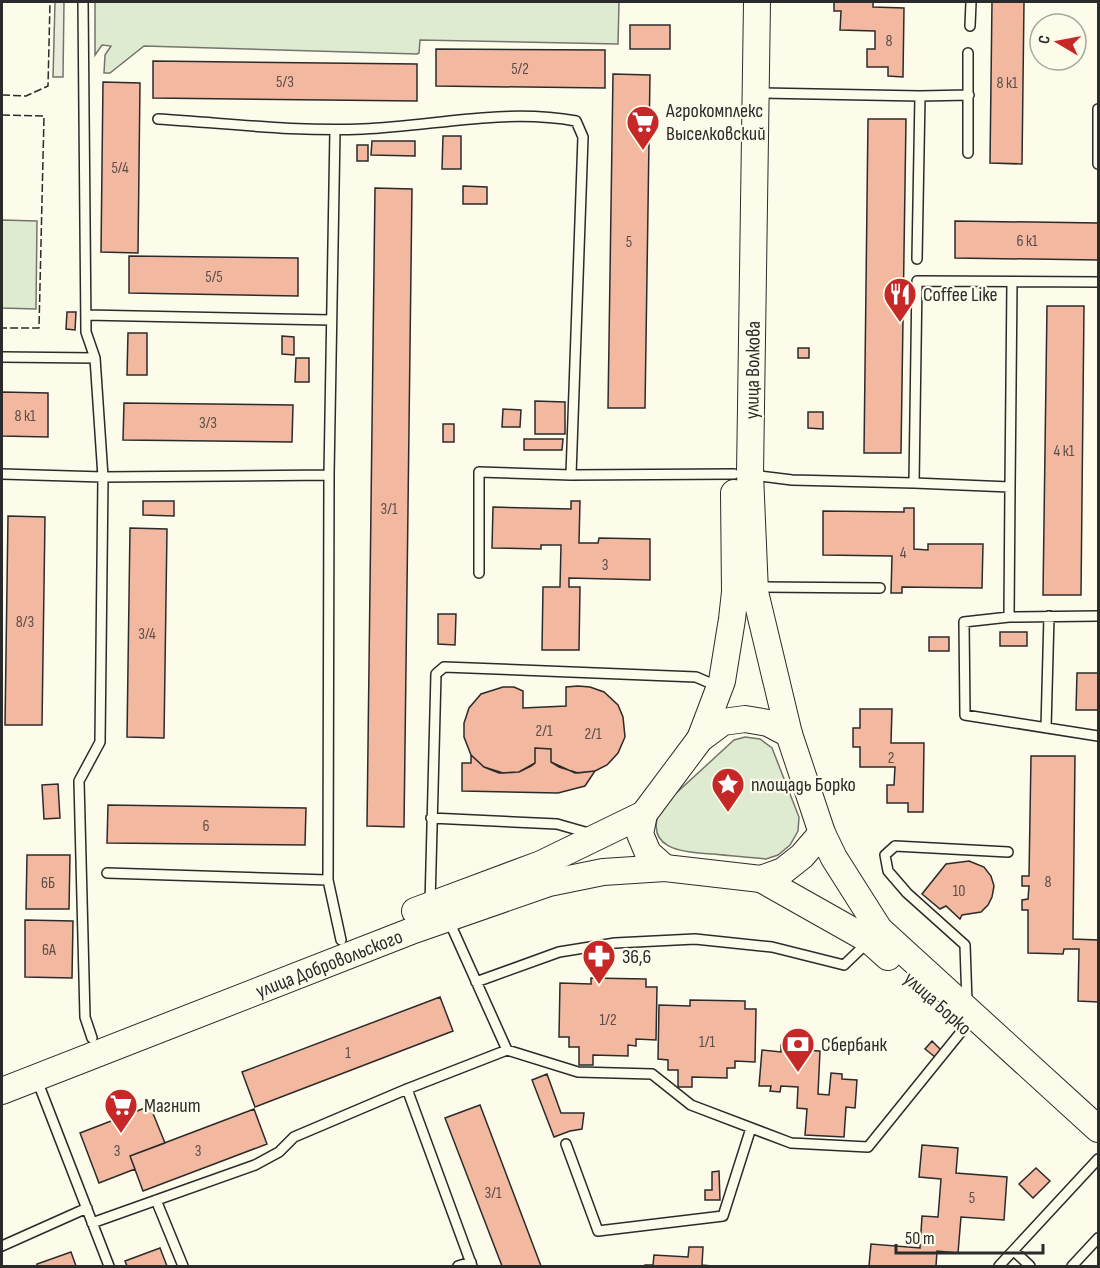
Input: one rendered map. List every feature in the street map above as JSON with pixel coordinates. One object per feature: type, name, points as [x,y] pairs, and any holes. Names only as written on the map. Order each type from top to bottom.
[{"type":"main road","name":"улица Волкова","points":[[741,2],[742,474],[745,589],[789,734]]},
{"type":"main road","name":"улица Волкова","points":[[742,474],[757,93],[757,2]]},
{"type":"main road","points":[[700,739],[723,723],[745,719],[768,723],[789,734],[822,833],[801,856],[783,871],[761,879],[665,868],[648,853],[640,834],[644,814],[700,739],[720,688],[745,589]]},
{"type":"main road","name":"улица Добровольского","points":[[2,1091],[439,912],[644,814]]},
{"type":"main road","name":"улица Борко","points":[[822,833],[834,858],[879,929],[1098,1149]]},
{"type":"main road","name":"улица Добровольского","points":[[2,1072],[341,940],[549,883],[603,872],[665,868]]},
{"type":"main road","name":"улица Борко","points":[[761,879],[869,940],[1098,1129]]},
{"type":"lane","points":[[83,2],[86,332],[95,358],[104,477],[100,742],[79,781],[85,1017],[92,1038]]},
{"type":"lane","points":[[970,2],[970,26]]},
{"type":"lane","points":[[968,52],[968,153]]},
{"type":"lane","points":[[757,93],[969,95]]},
{"type":"lane","points":[[917,259],[920,96]]},
{"type":"lane","points":[[1098,109],[1098,164]]},
{"type":"lane","points":[[158,119],[335,130],[407,127],[490,116],[548,116],[576,121],[583,137],[572,475]]},
{"type":"lane","points":[[335,130],[328,475],[328,880],[341,940]]},
{"type":"lane","points":[[914,483],[917,280],[1098,282]]},
{"type":"lane","points":[[1009,617],[1012,282]]},
{"type":"lane","points":[[86,315],[331,320]]},
{"type":"lane","points":[[2,357],[95,358]]},
{"type":"lane","points":[[479,573],[479,472],[572,475],[742,474],[792,480],[1010,487]]},
{"type":"lane","points":[[2,474],[104,477],[328,475]]},
{"type":"lane","points":[[745,589],[880,588]]},
{"type":"lane","points":[[1046,728],[1049,616]]},
{"type":"lane","points":[[1098,616],[1009,617],[964,622],[965,715],[1098,736]]},
{"type":"lane","points":[[507,1050],[476,981],[429,891],[436,674],[444,667],[696,677],[720,688]]},
{"type":"lane","points":[[431,818],[557,824],[598,836]]},
{"type":"lane","points":[[92,1223],[255,1165],[279,1152],[294,1137],[406,1089],[507,1050],[578,1072],[652,1074],[691,1106],[791,1143],[868,1147],[966,1018],[964,945],[907,893],[888,871],[885,855],[895,846],[1008,852]]},
{"type":"lane","points":[[107,873],[328,880]]},
{"type":"lane","points":[[476,981],[559,952],[615,943],[695,939],[772,947],[844,965],[869,940]]},
{"type":"lane","points":[[37,1078],[109,1266]]},
{"type":"lane","points":[[406,1089],[472,1264],[458,1266]]},
{"type":"lane","points":[[566,1144],[598,1231],[723,1216],[751,1128]]},
{"type":"lane","points":[[999,1266],[1098,1159]]},
{"type":"lane","points":[[156,1200],[183,1266]]},
{"type":"lane","points":[[2,1246],[87,1208]]},
{"type":"lane","points":[[1072,1266],[1098,1238]]},
{"type":"lane","points":[[1014,1251],[1030,1266]]},
{"type":"green space","points":[[95,2],[619,2],[618,44],[420,40],[417,54],[144,46],[110,73],[104,73],[105,55],[111,46],[102,45],[95,55]]},
{"type":"green space","points":[[2,220],[37,221],[36,309],[2,308]]},
{"type":"green space","points":[[745,737],[760,739],[772,748],[799,817],[798,831],[790,845],[778,855],[766,859],[678,850],[661,840],[657,832],[657,821],[661,807],[734,740]]},
{"type":"shaded area","points":[[55,2],[64,2],[63,77],[53,77]]},
{"type":"building","points":[[834,2],[873,2],[873,7],[904,8],[903,77],[888,76],[888,67],[867,67],[867,49],[875,49],[875,31],[840,30],[841,11],[834,11]]},
{"type":"building","points":[[992,2],[1024,2],[1022,164],[990,163]]},
{"type":"building","points":[[630,25],[670,25],[670,49],[630,49]]},
{"type":"building","points":[[436,49],[605,50],[605,88],[436,86]]},
{"type":"building","points":[[153,61],[417,64],[417,101],[153,98]]},
{"type":"building","points":[[613,74],[650,75],[645,408],[608,408]]},
{"type":"building","points":[[103,82],[140,83],[138,253],[101,252]]},
{"type":"building","points":[[868,119],[906,119],[901,453],[864,453]]},
{"type":"building","points":[[443,136],[461,136],[461,169],[442,169]]},
{"type":"building","points":[[372,141],[415,141],[415,156],[371,155]]},
{"type":"building","points":[[357,145],[368,145],[368,161],[357,161]]},
{"type":"building","points":[[463,186],[487,187],[487,204],[463,204]]},
{"type":"building","points":[[375,188],[412,189],[404,827],[367,826]]},
{"type":"building","points":[[955,221],[1098,223],[1098,260],[955,258]]},
{"type":"building","points":[[129,256],[298,258],[298,296],[129,293]]},
{"type":"building","points":[[1047,306],[1084,306],[1081,595],[1043,595]]},
{"type":"building","points":[[67,312],[76,312],[75,330],[66,329]]},
{"type":"building","points":[[128,333],[147,333],[147,375],[127,375]]},
{"type":"building","points":[[282,336],[294,337],[294,355],[282,354]]},
{"type":"building","points":[[798,348],[809,348],[809,358],[798,358]]},
{"type":"building","points":[[296,358],[309,358],[309,382],[295,382]]},
{"type":"building","points":[[2,392],[48,393],[48,437],[2,436]]},
{"type":"building","points":[[535,401],[565,402],[565,434],[535,434]]},
{"type":"building","points":[[124,403],[293,405],[292,442],[123,440]]},
{"type":"building","points":[[503,409],[521,410],[520,427],[502,427]]},
{"type":"building","points":[[808,412],[823,412],[823,429],[808,428]]},
{"type":"building","points":[[443,424],[454,424],[454,442],[443,442]]},
{"type":"building","points":[[524,439],[563,439],[562,450],[524,450]]},
{"type":"building","points":[[143,501],[174,501],[174,516],[143,515]]},
{"type":"building","points":[[571,501],[580,501],[579,543],[598,543],[599,538],[650,539],[650,580],[569,578],[569,587],[580,587],[579,650],[542,650],[543,587],[560,587],[561,545],[541,545],[541,549],[492,548],[493,507],[571,509]]},
{"type":"building","points":[[904,508],[914,508],[914,549],[928,550],[928,544],[983,544],[982,588],[902,587],[902,593],[891,593],[892,556],[823,555],[823,511],[904,512]]},
{"type":"building","points":[[8,516],[45,517],[42,725],[5,725]]},
{"type":"building","points":[[130,528],[167,529],[164,738],[127,737]]},
{"type":"building","points":[[438,614],[456,614],[455,645],[438,644]]},
{"type":"building","points":[[1000,632],[1027,632],[1027,646],[1000,646]]},
{"type":"building","points":[[929,637],[949,637],[949,651],[929,651]]},
{"type":"building","points":[[1077,673],[1098,673],[1098,710],[1076,710]]},
{"type":"building","points":[[578,686],[604,692],[618,705],[623,717],[625,737],[618,753],[607,765],[595,771],[575,773],[551,762],[551,749],[535,748],[535,763],[519,772],[503,773],[484,767],[471,755],[464,737],[464,723],[469,708],[481,694],[503,687],[514,687],[523,691],[523,708],[566,706],[566,687]]},
{"type":"building","points":[[860,709],[892,709],[891,743],[924,743],[923,812],[908,812],[908,803],[887,803],[887,785],[894,785],[895,767],[860,767],[860,747],[853,747],[853,728],[860,728]]},
{"type":"building","points":[[535,748],[551,749],[551,762],[559,767],[578,773],[595,771],[585,786],[558,793],[462,791],[462,763],[471,763],[471,755],[484,767],[499,773],[519,772],[535,763]]},
{"type":"building","points":[[1031,756],[1075,756],[1073,939],[1098,940],[1098,1002],[1078,1001],[1079,949],[1064,949],[1063,954],[1028,953],[1028,910],[1022,910],[1022,900],[1028,899],[1029,886],[1022,886],[1022,876],[1029,876]]},
{"type":"building","points":[[58,784],[60,818],[44,819],[42,785]]},
{"type":"building","points":[[108,805],[306,808],[305,845],[107,843]]},
{"type":"building","points":[[27,855],[70,855],[69,909],[26,909]]},
{"type":"building","points":[[969,861],[984,867],[991,876],[994,886],[988,905],[981,912],[962,915],[960,919],[946,906],[940,909],[922,894],[946,864]]},
{"type":"building","points":[[25,920],[73,921],[72,978],[25,977]]},
{"type":"building","points":[[591,978],[646,979],[646,987],[657,987],[656,1040],[636,1039],[636,1046],[628,1045],[628,1056],[593,1055],[593,1065],[579,1065],[579,1047],[569,1047],[569,1037],[559,1037],[560,983],[591,984]]},
{"type":"building","points":[[440,997],[453,1031],[255,1107],[242,1072]]},
{"type":"building","points":[[690,1000],[745,1001],[745,1009],[756,1009],[755,1062],[735,1061],[735,1068],[727,1068],[727,1078],[692,1077],[692,1087],[678,1087],[678,1070],[668,1070],[668,1060],[658,1059],[659,1005],[690,1006]]},
{"type":"building","points":[[932,1041],[941,1050],[935,1057],[925,1049]]},
{"type":"building","points":[[781,1045],[820,1051],[818,1094],[829,1095],[831,1073],[842,1074],[842,1079],[857,1080],[855,1108],[846,1107],[844,1137],[805,1135],[807,1109],[797,1108],[798,1087],[781,1086],[780,1092],[770,1091],[771,1086],[759,1086],[762,1050],[781,1052]]},
{"type":"building","points":[[547,1074],[561,1113],[584,1113],[582,1129],[554,1137],[532,1080]]},
{"type":"building","points":[[480,1105],[541,1266],[502,1266],[445,1118]]},
{"type":"building","points":[[150,1106],[165,1143],[130,1156],[135,1169],[99,1183],[80,1133]]},
{"type":"building","points":[[254,1109],[267,1144],[143,1191],[130,1156]]},
{"type":"building","points":[[922,1145],[958,1148],[956,1173],[1007,1177],[1004,1220],[961,1217],[958,1253],[937,1251],[936,1266],[869,1266],[871,1244],[920,1248],[922,1216],[938,1217],[941,1179],[919,1177]]},
{"type":"building","points":[[1036,1168],[1050,1181],[1033,1198],[1019,1184]]},
{"type":"building","points":[[719,1171],[720,1200],[705,1200],[705,1190],[712,1190],[712,1172]]},
{"type":"building","points":[[689,1247],[703,1247],[702,1265],[712,1266],[645,1266],[653,1265],[654,1255],[688,1257]]},
{"type":"building","points":[[160,1248],[167,1266],[127,1266],[125,1261]]},
{"type":"building","points":[[71,1252],[76,1266],[37,1266],[37,1264]]},
{"type":"fence","points":[[2,95],[26,96],[48,86],[50,2]]},
{"type":"fence","points":[[2,115],[44,116],[39,328],[2,328]]},
{"type":"place","name":"Агрокомплекс Выселковский","points":[[643,151]]},
{"type":"place","name":"Coffee Like","points":[[900,323]]},
{"type":"place","name":"площадь Борко","points":[[728,813]]},
{"type":"place","name":"36,6","points":[[599,985]]},
{"type":"place","name":"Сбербанк","points":[[798,1073]]},
{"type":"place","name":"Магнит","points":[[121,1134]]}]
